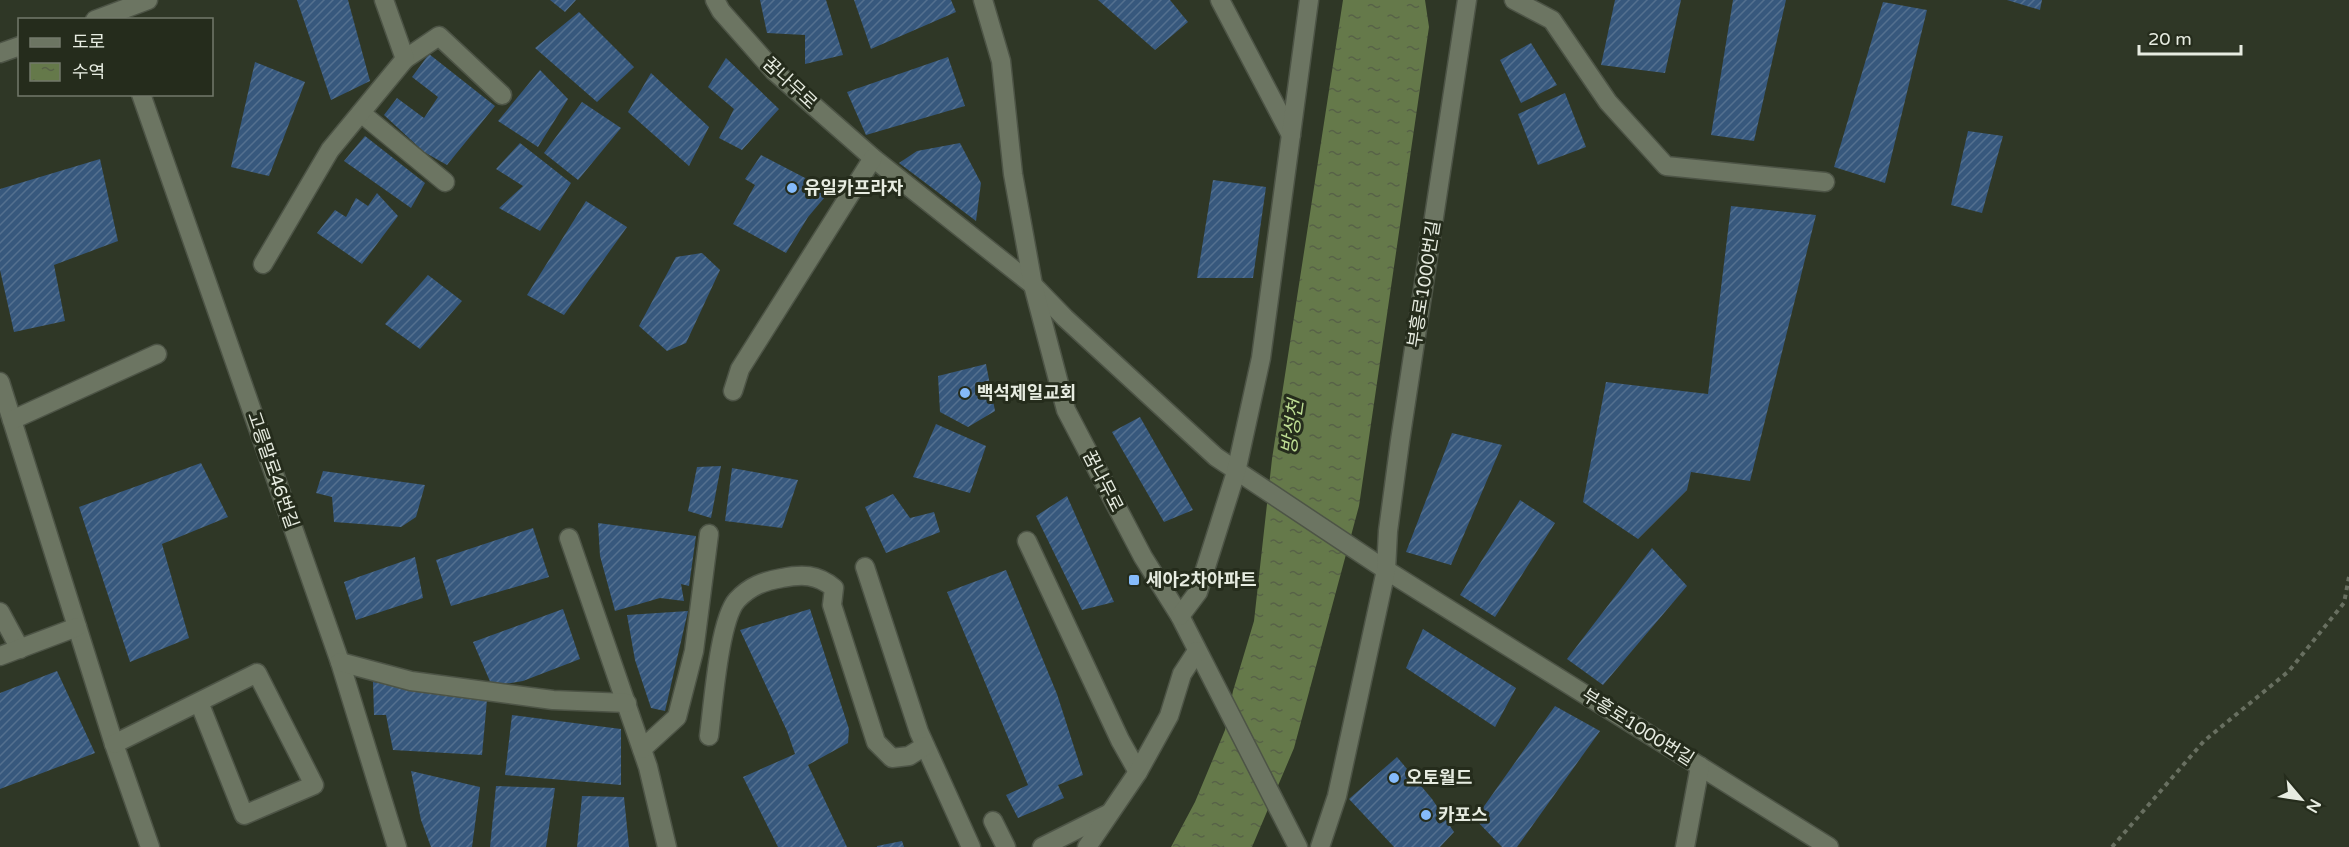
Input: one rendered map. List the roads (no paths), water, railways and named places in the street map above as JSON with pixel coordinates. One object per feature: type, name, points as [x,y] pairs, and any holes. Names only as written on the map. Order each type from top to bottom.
[{"type":"street","points":[[114,16],[148,0]]},
{"type":"street","points":[[384,0],[405,59]]},
{"type":"street","name":"꿈나무로","points":[[715,0],[721,11],[774,71],[873,158],[1033,285],[1065,318],[1207,449],[1236,472],[1360,552]]},
{"type":"street","name":"꿈나무로","points":[[983,0],[1001,61],[1013,174],[1033,285],[1066,410],[1143,557],[1180,616],[1298,847]]},
{"type":"street","points":[[1220,0],[1291,135]]},
{"type":"street","points":[[1180,616],[1198,592],[1236,472],[1262,358],[1309,0]]},
{"type":"street","name":"부흥로1000번길","points":[[1386,570],[1388,531],[1400,441],[1467,0]]},
{"type":"street","points":[[1514,0],[1552,20],[1608,102],[1666,166],[1825,182]]},
{"type":"street","points":[[263,264],[330,150],[405,59],[439,36],[502,95]]},
{"type":"street","points":[[0,53],[18,47]]},
{"type":"street","name":"고릉말로46번길","points":[[142,96],[340,662],[397,847]]},
{"type":"street","points":[[361,113],[446,182]]},
{"type":"street","points":[[734,391],[740,369],[873,158]]},
{"type":"street","points":[[12,420],[158,354]]},
{"type":"street","points":[[0,382],[114,744],[150,847]]},
{"type":"street","points":[[642,749],[677,717],[694,651],[710,534]]},
{"type":"street","points":[[569,538],[642,749],[667,847]]},
{"type":"street","points":[[1027,540],[1119,740],[1138,772]]},
{"type":"street","name":"부흥로1000번길","points":[[1360,552],[1829,847]]},
{"type":"street","points":[[865,567],[926,746],[971,847]]},
{"type":"street","points":[[1320,847],[1337,796],[1386,570]]},
{"type":"street","points":[[709,736],[722,643],[736,601],[761,581],[803,574],[824,580],[834,588],[832,605],[876,742],[892,758],[909,756],[926,746]]},
{"type":"street","points":[[0,612],[20,649]]},
{"type":"street","points":[[0,656],[77,627]]},
{"type":"street","points":[[1087,847],[1138,772],[1169,716],[1182,674],[1200,658]]},
{"type":"street","points":[[340,662],[411,681],[553,700],[627,703]]},
{"type":"street","points":[[114,744],[257,673],[314,785],[244,815],[199,702]]},
{"type":"street","points":[[1685,847],[1700,766]]},
{"type":"street","points":[[1042,847],[1111,813]]},
{"type":"street","points":[[993,821],[1006,847]]},
{"type":"water","name":"방성천","points":[[1343,0],[1425,0],[1429,27],[1359,506],[1294,748],[1252,847],[1171,847],[1195,802],[1225,730],[1233,691],[1254,621],[1272,459]]},
{"type":"place","name":"유일카프라자","points":[[792,188]]},
{"type":"place","name":"백석제일교회","points":[[965,393]]},
{"type":"place","name":"세아2차아파트","points":[[1134,580]]},
{"type":"place","name":"오토월드","points":[[1394,778]]},
{"type":"place","name":"카포스","points":[[1426,815]]}]
